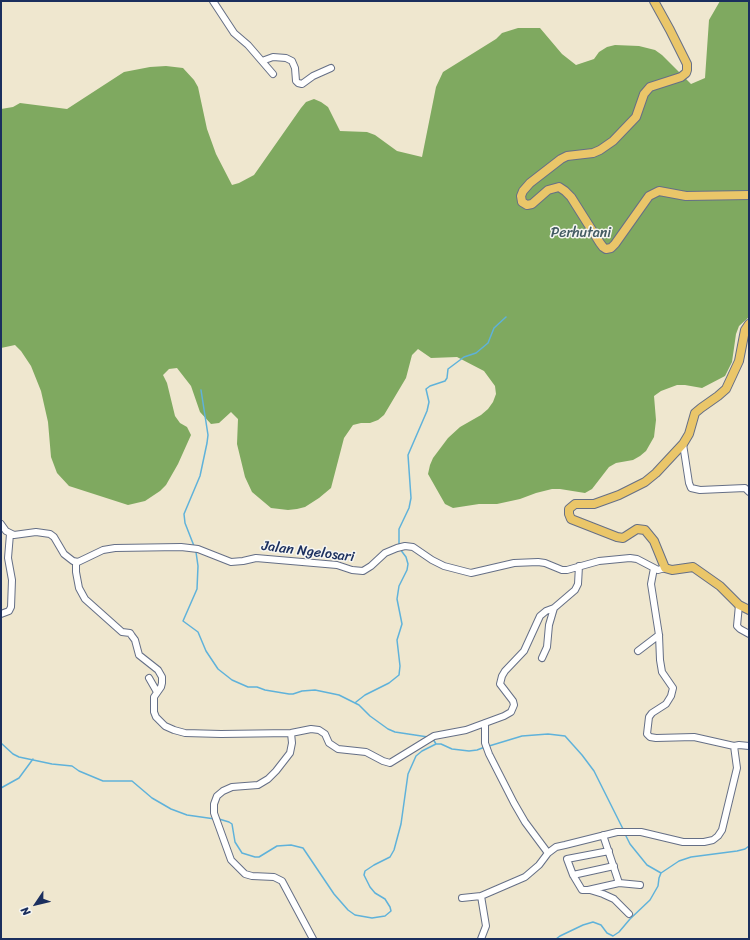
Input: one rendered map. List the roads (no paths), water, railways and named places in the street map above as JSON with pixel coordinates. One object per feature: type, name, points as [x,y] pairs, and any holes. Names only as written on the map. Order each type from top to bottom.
[{"type":"main road","points":[[654,1],[687,64],[686,73],[681,77],[650,87],[644,94],[636,117],[613,141],[593,153],[567,156],[561,159],[530,183],[523,191],[521,196],[522,202],[527,205],[532,204],[548,190],[559,187],[571,197],[600,243],[606,249],[611,248],[615,244],[649,196],[659,191],[686,196],[749,195]]},
{"type":"main road","points":[[749,324],[745,330],[739,362],[726,389],[695,413],[689,434],[683,444],[656,473],[645,482],[619,494],[594,504],[575,504],[569,511],[569,516],[571,519],[617,538],[623,538],[637,529],[645,530],[654,541],[665,568],[672,570],[693,567],[720,586],[739,605],[749,610]]},
{"type":"street","points":[[212,1],[234,33],[248,45],[273,74]]},
{"type":"street","points":[[262,61],[272,57],[286,58],[292,61],[295,68],[296,81],[302,84],[313,76],[331,68]]},
{"type":"street","points":[[683,444],[688,483],[691,488],[700,490],[745,488],[749,492]]},
{"type":"street","points":[[1,524],[3,528],[14,536],[36,532],[50,534],[54,537],[64,554],[76,562],[79,588],[85,600],[122,632],[130,633],[136,640],[139,655],[158,670],[162,678],[162,683],[154,697],[153,704],[156,717],[165,726],[185,733],[221,734],[291,733],[311,729],[319,730],[325,734],[329,743],[338,748],[366,752],[390,763],[431,737],[466,730],[508,715],[513,709],[513,701],[500,684],[504,671],[524,650],[540,616],[546,610],[554,608],[575,590],[578,584],[579,566]]},
{"type":"street","points":[[1,614],[7,612],[11,607],[12,580],[8,559],[10,534]]},
{"type":"street","name":"Jalan Ngelosari","points":[[76,562],[81,562],[103,550],[115,548],[196,548],[231,562],[266,558],[337,565],[358,571],[367,569],[385,553],[405,546],[413,547],[444,566],[470,573],[514,563],[538,562],[545,563],[562,570],[567,570],[599,561],[630,558],[637,559],[660,570],[665,568]]},
{"type":"street","points":[[654,568],[651,584],[659,635],[660,660],[662,672],[673,688],[671,696],[666,704],[652,713],[649,718],[647,734],[650,737],[656,738],[694,737],[734,746],[749,746]]},
{"type":"street","points":[[739,605],[738,626],[740,629],[749,634]]},
{"type":"street","points":[[542,658],[547,647],[549,625],[554,608]]},
{"type":"street","points":[[638,651],[659,635]]},
{"type":"street","points":[[149,678],[157,692]]},
{"type":"street","points":[[485,723],[485,743],[489,754],[525,822],[548,853]]},
{"type":"street","points":[[291,733],[292,743],[290,753],[268,780],[258,785],[232,787],[223,790],[217,796],[214,804],[214,813],[217,825],[231,860],[244,874],[274,877],[282,881],[308,927],[313,939]]},
{"type":"street","points":[[462,898],[481,896],[525,877],[539,865],[548,853],[556,847],[565,844],[617,832],[641,832],[683,842],[704,842],[713,840],[722,830],[737,768],[734,746]]},
{"type":"street","points":[[604,835],[619,882]]},
{"type":"street","points":[[609,851],[567,859],[573,875],[582,890],[588,890],[619,882],[640,885]]},
{"type":"street","points":[[573,875],[614,866]]},
{"type":"street","points":[[588,890],[603,894],[614,900],[629,914]]},
{"type":"street","points":[[481,896],[486,926],[481,939]]},
{"type":"waterway","points":[[399,545],[399,529],[409,508],[411,498],[408,455],[427,411],[429,402],[426,389],[430,386],[445,381],[447,378],[448,369],[464,357],[476,353],[488,343],[494,328],[506,317]]},
{"type":"waterway","points":[[194,546],[185,523],[184,514],[200,476],[207,443],[208,435],[201,390]]},
{"type":"waterway","points":[[356,702],[365,695],[389,683],[399,675],[400,666],[397,640],[402,624],[397,599],[399,586],[407,570],[408,564],[406,557],[400,549]]},
{"type":"waterway","points":[[196,552],[198,566],[197,589],[183,621],[198,632],[206,651],[218,669],[232,680],[248,687],[257,687],[265,690],[289,694],[315,690],[339,695],[359,705],[370,716],[388,729],[395,732],[428,737]]},
{"type":"waterway","points":[[489,746],[522,736],[548,734],[565,736],[594,771],[624,831]]},
{"type":"waterway","points":[[433,739],[436,744],[441,744],[452,749],[469,751],[485,747]]},
{"type":"waterway","points":[[1,743],[13,754],[19,757],[52,764],[72,766],[79,771],[103,781],[132,781],[152,798],[171,809],[187,815],[215,819]]},
{"type":"waterway","points":[[219,819],[232,824],[235,842],[242,853],[259,857],[277,846],[291,845],[303,848],[334,894],[348,910],[355,915],[372,918],[385,916],[391,911],[390,907],[385,899],[375,893],[370,887],[364,875],[365,871],[390,857],[394,850],[401,824],[408,774],[416,756],[422,751],[436,744]]},
{"type":"waterway","points":[[1,788],[19,778],[33,759]]},
{"type":"waterway","points":[[625,834],[630,844],[647,865],[661,873],[679,861],[691,857],[737,851],[745,849],[749,846]]},
{"type":"waterway","points":[[556,939],[583,925],[593,922],[601,925],[607,933],[613,936],[619,932],[650,900],[658,886],[661,873]]},
{"type":"park label","name":"Perhutani","points":[[581,233]]}]
